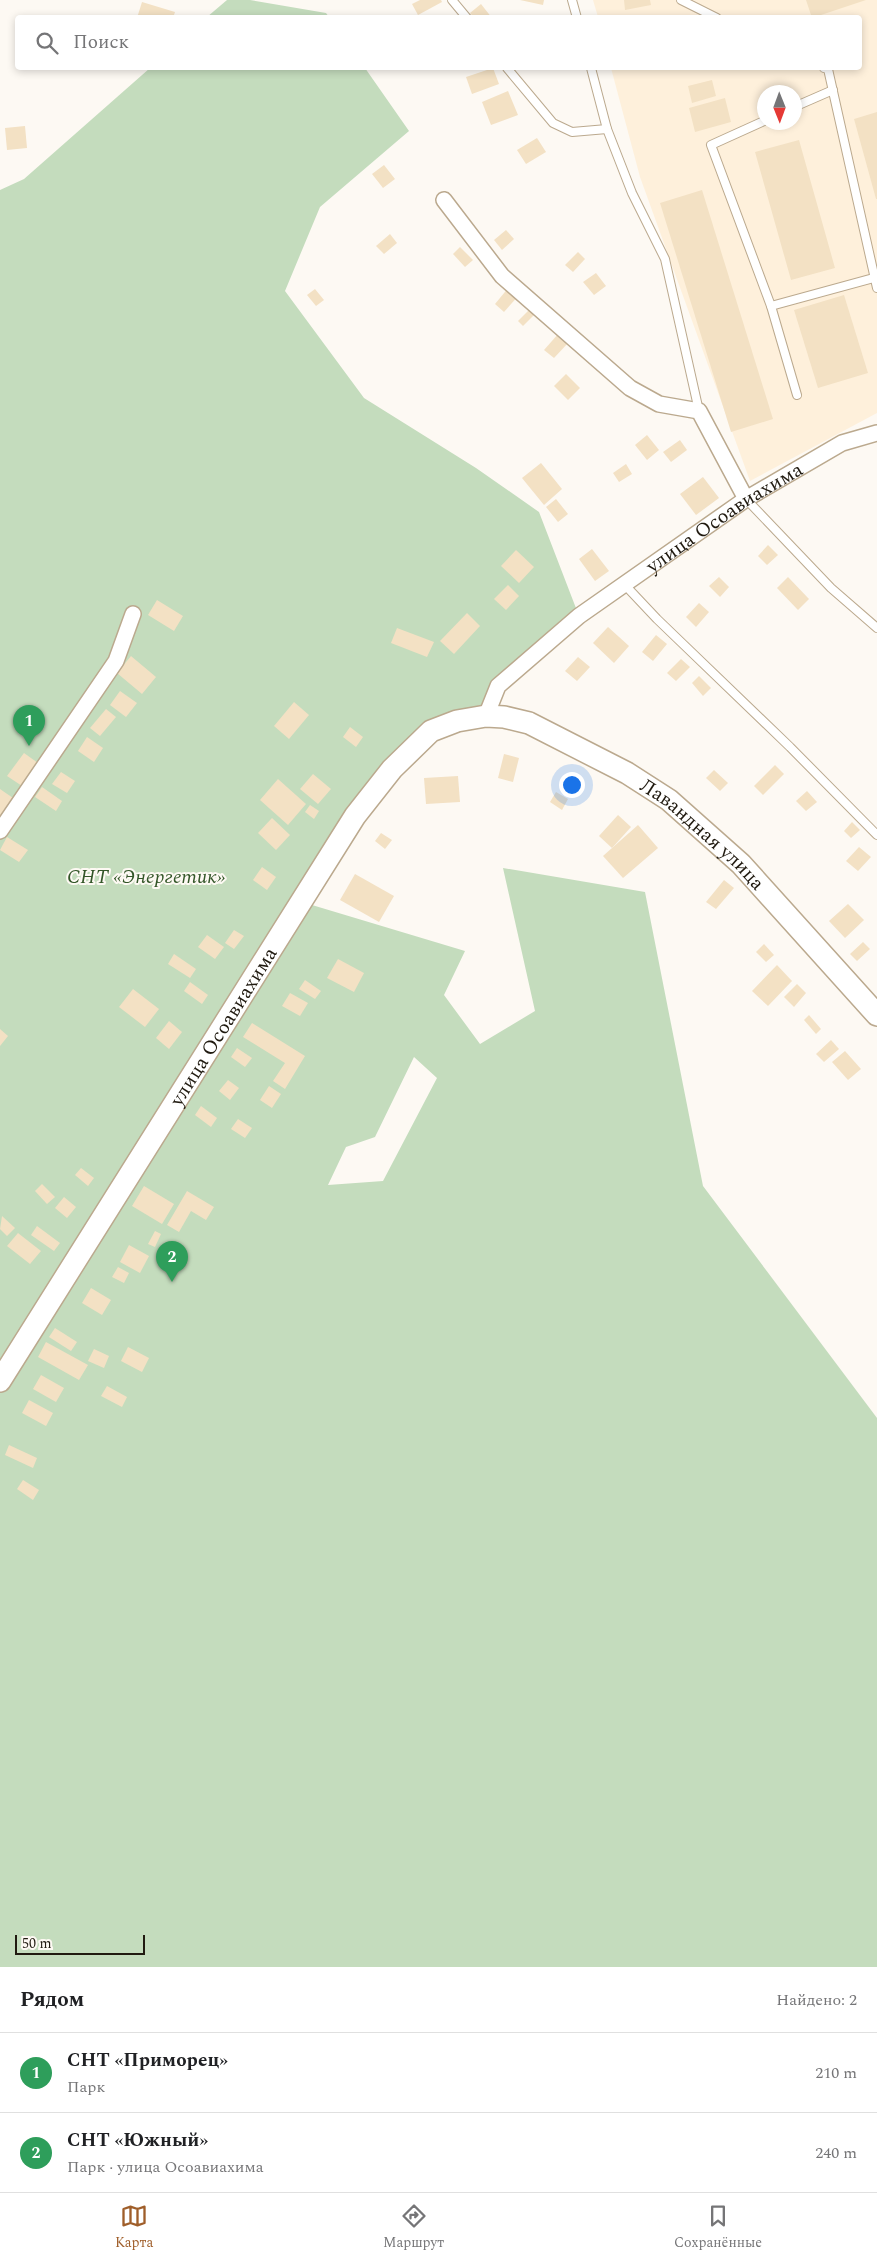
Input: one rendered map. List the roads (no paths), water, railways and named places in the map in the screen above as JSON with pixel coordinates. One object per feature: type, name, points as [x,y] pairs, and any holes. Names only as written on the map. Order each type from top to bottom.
[{"type":"street","points":[[444,200],[502,276],[630,388],[659,404],[699,411],[746,500]]},
{"type":"street","name":"улица Осоавиахима","points":[[0,1381],[355,816],[392,769],[432,731],[457,721],[486,716],[498,686],[579,616],[624,584],[746,500],[842,443],[877,432]]},
{"type":"street","points":[[0,831],[116,661],[132,614]]},
{"type":"street","name":"Лавандная улица","points":[[486,716],[504,717],[537,726],[627,773],[669,800],[742,864],[877,1015]]},
{"type":"lane","points":[[452,0],[464,15]]},
{"type":"lane","points":[[572,0],[576,15]]},
{"type":"lane","points":[[681,0],[711,15]]},
{"type":"lane","points":[[509,70],[553,123],[572,132],[607,129]]},
{"type":"lane","points":[[591,70],[607,129],[632,193],[665,259],[699,411]]},
{"type":"lane","points":[[828,70],[877,288]]},
{"type":"lane","points":[[802,104],[833,90]]},
{"type":"lane","points":[[757,124],[711,145],[772,306],[797,395]]},
{"type":"lane","points":[[772,306],[876,277]]},
{"type":"lane","points":[[746,500],[832,588],[877,628]]},
{"type":"lane","points":[[624,584],[657,620],[790,747],[877,834]]},
{"type":"place","name":"СНТ «Приморец»","points":[[29,746]]},
{"type":"place","name":"СНТ «Южный»","points":[[172,1282]]},
{"type":"park label","name":"СНТ «Энергетик»","points":[[146,876]]}]
